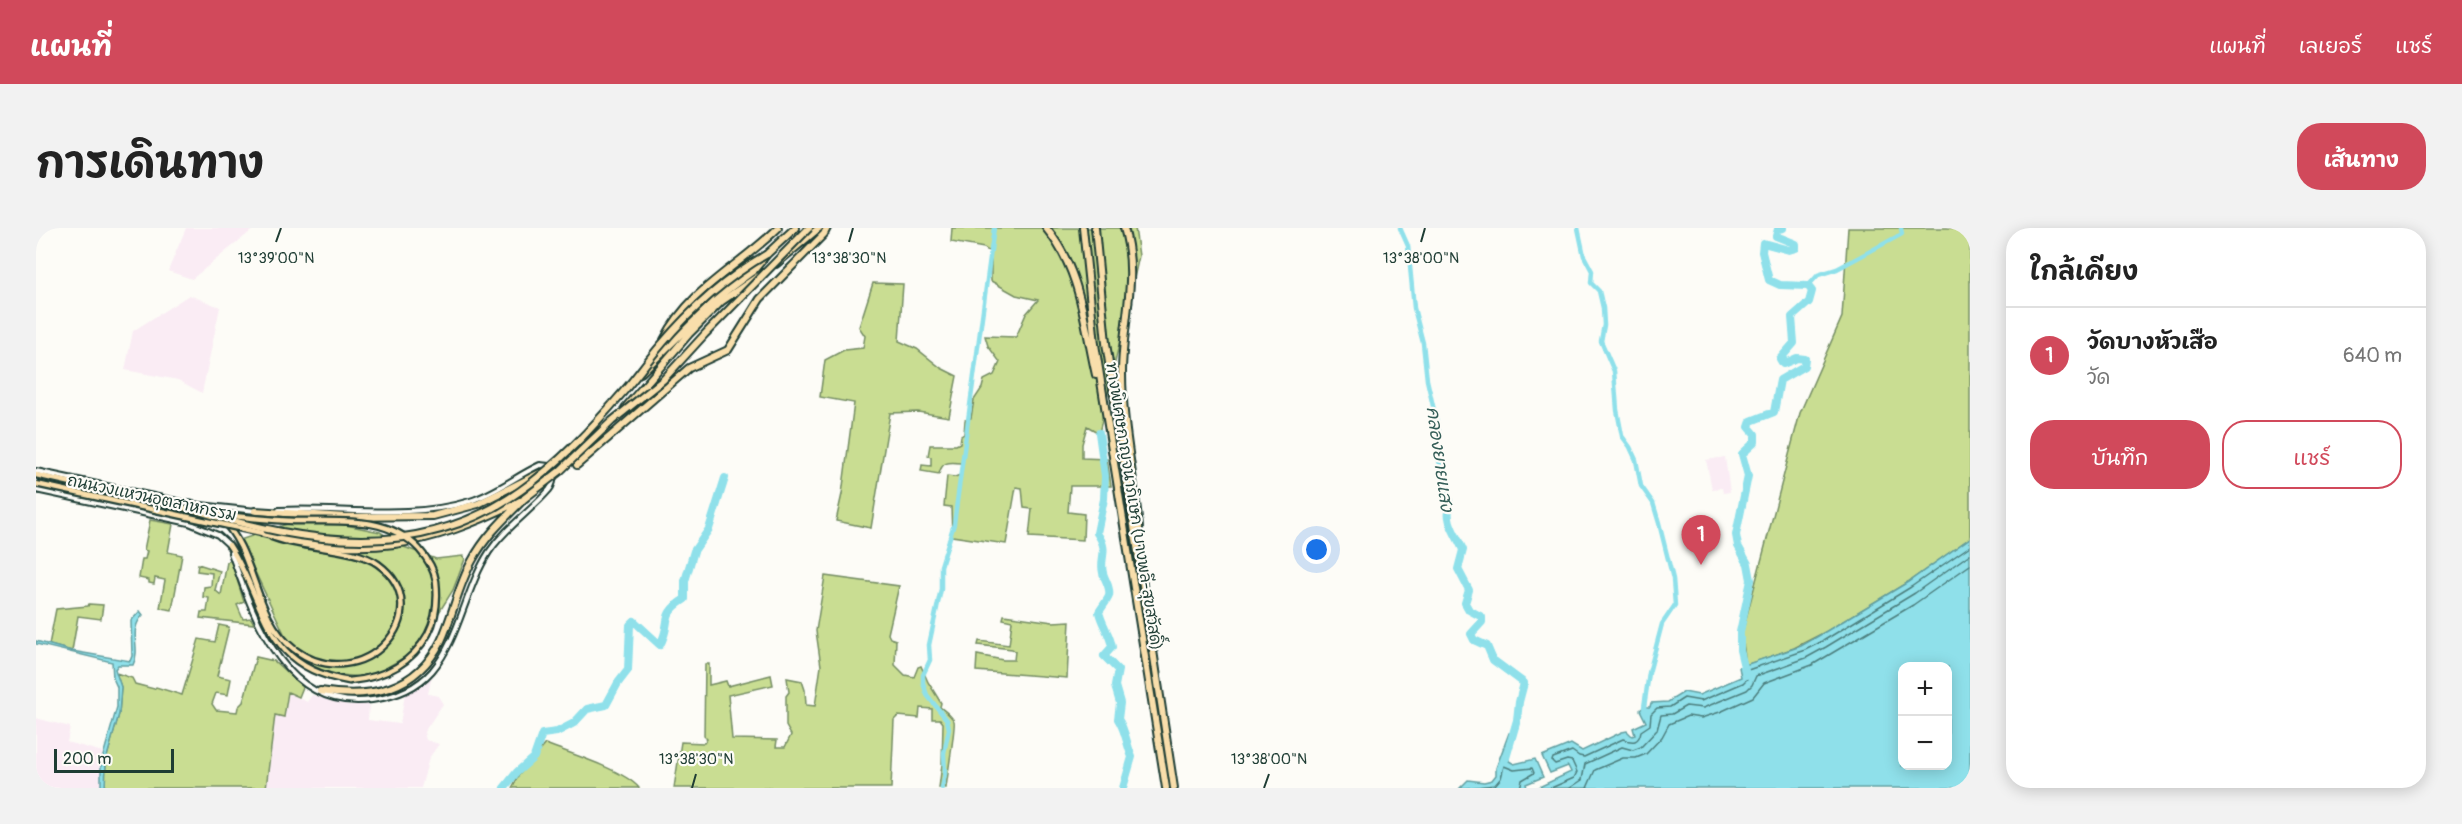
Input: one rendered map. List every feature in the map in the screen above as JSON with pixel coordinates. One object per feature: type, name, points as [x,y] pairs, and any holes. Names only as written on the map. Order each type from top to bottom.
[{"type":"highway","points":[[630,385],[663,342],[681,312],[725,270],[778,228]]},
{"type":"highway","points":[[198,511],[305,537],[340,541],[390,539],[435,531],[476,516],[519,492],[547,469],[728,288],[754,270],[793,228]]},
{"type":"highway","points":[[612,421],[663,380],[808,228]]},
{"type":"highway","points":[[320,692],[360,695],[386,690],[408,681],[424,666],[440,643],[472,560],[501,522],[525,498],[560,471],[612,421],[661,369],[689,334],[722,301],[798,248],[819,228]]},
{"type":"highway","points":[[577,465],[688,368],[728,350],[760,299],[824,234],[827,228]]},
{"type":"highway","points":[[1046,228],[1066,258],[1076,281],[1105,410]]},
{"type":"highway","name":"ทางพิเศษกาญจนาภิเษก (บางพลี-สุขสวัสดิ์)","points":[[1083,228],[1088,297],[1166,788]]},
{"type":"highway","name":"ทางพิเศษกาญจนาภิเษก (บางพลี-สุขสวัสดิ์)","points":[[1095,228],[1106,343],[1174,788]]},
{"type":"highway","points":[[1124,228],[1132,259],[1132,275],[1123,348],[1123,398],[1145,593]]},
{"type":"highway","points":[[663,342],[722,282],[767,254]]},
{"type":"highway","points":[[255,511],[414,517],[460,510],[502,493],[547,469]]},
{"type":"highway","points":[[262,534],[322,546],[390,545],[453,531],[525,498]]},
{"type":"main road","points":[[36,232],[40,228]]},
{"type":"main road","name":"ถนนวงแหวนอุตสาหกรรม","points":[[36,473],[198,511],[262,519],[374,524],[400,534],[412,542],[424,555],[435,574],[438,599],[432,626],[424,642],[395,669],[378,677],[349,681],[331,678],[305,668],[295,661],[278,642],[264,620],[245,574],[229,545]]},
{"type":"main road","name":"ถนนวงแหวนอุตสาหกรรม","points":[[36,484],[262,534],[297,545],[370,559],[395,583],[400,599],[399,615],[388,642],[365,659],[338,664],[323,662],[300,653],[283,639],[272,622],[231,530],[215,514],[191,504]]},
{"type":"street","points":[[36,473],[191,504],[255,511],[428,510],[471,501],[489,494],[540,465],[549,466],[554,473],[550,489],[504,533],[484,560],[467,594],[449,642],[431,672],[402,692],[385,698],[365,701],[346,700],[320,692],[298,679],[282,663],[265,638],[229,545],[218,535],[189,523],[36,490]]},
{"type":"shaded area","points":[[186,228],[255,228],[192,279],[168,271]]},
{"type":"shaded area","points":[[189,295],[220,307],[202,393],[178,380],[125,370],[133,331]]},
{"type":"shaded area","points":[[1725,457],[1730,492],[1723,493],[1722,488],[1712,489],[1706,460]]},
{"type":"shaded area","points":[[432,676],[428,694],[438,696],[443,704],[424,732],[426,740],[439,744],[429,758],[421,788],[266,788],[275,715],[288,692],[307,702],[312,695],[348,705],[369,704],[368,720],[400,724],[405,694]]},
{"type":"shaded area","points":[[36,718],[70,727],[67,742],[103,752],[101,788],[36,788]]},
{"type":"green space","points":[[952,228],[1135,228],[1139,256],[1099,433],[1087,426],[1082,444],[1082,458],[1107,459],[1111,486],[1070,486],[1068,512],[1084,514],[1083,540],[1029,537],[1032,509],[1024,508],[1022,488],[1016,487],[1006,544],[952,536],[951,507],[944,506],[947,476],[960,475],[961,463],[947,463],[939,474],[921,471],[922,465],[931,466],[931,457],[928,456],[930,445],[960,443],[961,436],[964,434],[965,420],[971,418],[974,400],[984,380],[994,375],[1000,362],[988,346],[985,336],[1016,337],[1026,314],[1038,300],[1016,295],[991,281],[991,253],[984,248],[951,242]]},
{"type":"green space","points":[[1848,228],[1970,228],[1970,538],[1908,582],[1827,631],[1794,648],[1746,665],[1742,634],[1800,413],[1842,317]]},
{"type":"green space","points":[[873,283],[903,284],[899,341],[917,349],[941,368],[957,376],[949,417],[918,412],[890,413],[871,528],[836,521],[842,494],[854,403],[820,397],[825,360],[844,350],[863,348],[865,336],[859,327]]},
{"type":"green space","points":[[150,520],[173,524],[168,552],[182,555],[172,610],[160,608],[165,580],[155,578],[154,584],[149,583],[149,580],[139,578],[142,559],[145,559],[147,551],[144,550]]},
{"type":"green space","points":[[296,521],[341,524],[380,532],[404,547],[436,559],[463,556],[465,559],[453,590],[415,651],[369,678],[314,672],[290,646],[240,540]]},
{"type":"green space","points":[[231,560],[244,602],[237,605],[243,619],[251,618],[254,624],[200,618],[201,612],[207,612],[209,598],[203,597],[204,587],[211,586],[212,573],[197,571],[198,564],[220,571],[215,590],[221,595],[227,562]]},
{"type":"green space","points":[[825,576],[899,586],[888,634],[890,638],[896,640],[895,665],[905,675],[914,677],[918,667],[921,666],[941,703],[940,707],[954,721],[946,788],[939,788],[943,723],[940,719],[932,719],[932,709],[920,708],[919,718],[898,716],[894,720],[891,788],[674,788],[681,742],[704,743],[707,739],[704,736],[705,664],[709,664],[709,685],[726,681],[728,686],[771,675],[773,685],[728,695],[732,739],[777,740],[776,747],[785,747],[791,735],[786,726],[786,696],[789,692],[787,678],[802,681],[806,705],[815,706],[821,666],[816,631]]},
{"type":"green space","points":[[89,604],[103,605],[101,619],[78,616],[72,651],[49,645],[56,609],[88,606]]},
{"type":"green space","points":[[1004,615],[1053,622],[1070,621],[1067,678],[976,671],[977,655],[1014,660],[1015,651],[1012,649],[978,645],[979,641],[1009,645],[1012,621],[1003,619]]},
{"type":"green space","points":[[219,625],[229,627],[217,676],[231,679],[228,695],[216,693],[212,704],[216,710],[237,712],[243,702],[256,657],[274,661],[303,687],[299,697],[288,692],[284,717],[275,715],[266,788],[105,788],[106,760],[119,714],[121,687],[116,673],[132,678],[135,684],[154,689],[156,687],[182,695],[199,639],[215,642]]},
{"type":"green space","points":[[545,744],[622,775],[639,788],[512,788],[519,775]]},
{"type":"water","points":[[1970,538],[1970,788],[1537,788],[1571,772],[1568,766],[1550,773],[1542,756],[1571,744],[1582,751],[1622,732],[1627,731],[1632,736],[1635,735],[1633,728],[1646,722],[1640,710],[1650,707],[1651,703],[1668,702],[1684,692],[1699,695],[1741,677],[1739,667],[1801,646],[1908,582]]},
{"type":"water","points":[[140,611],[143,615],[136,627],[136,652],[133,665],[118,665],[115,669],[121,687],[119,714],[106,760],[105,788],[101,788],[101,763],[117,707],[117,687],[113,678],[112,662],[36,644],[36,641],[72,651],[130,661],[132,656],[131,621]]},
{"type":"water","points":[[1509,733],[1514,733],[1508,750],[1509,761],[1514,764],[1535,759],[1543,777],[1526,784],[1527,788],[1460,788],[1468,780],[1484,782],[1492,780],[1496,775],[1496,768]]},
{"type":"waterway","points":[[942,788],[945,774],[944,753],[949,729],[947,720],[927,695],[923,675],[930,660],[929,645],[941,589],[941,566],[954,524],[994,228]]},
{"type":"waterway","name":"คลองยายแสง","points":[[1400,228],[1408,246],[1414,308],[1423,343],[1427,380],[1439,432],[1438,456],[1449,501]]},
{"type":"waterway","points":[[1578,228],[1584,256],[1592,271],[1591,283],[1599,291],[1603,308],[1604,325],[1601,341],[1614,371],[1622,436],[1636,460],[1641,486],[1653,503],[1673,579],[1675,605],[1662,624],[1649,673],[1644,707],[1646,713]]},
{"type":"waterway","points":[[1746,675],[1740,650],[1740,632],[1751,580],[1748,564],[1738,546],[1736,535],[1748,476],[1742,454],[1755,442],[1755,434],[1749,427],[1751,421],[1774,412],[1780,380],[1804,366],[1805,359],[1797,358],[1783,364],[1780,359],[1794,343],[1792,317],[1809,302],[1812,291],[1808,286],[1780,285],[1769,280],[1762,252],[1763,243],[1789,250],[1796,248],[1796,244],[1776,236],[1778,229],[1783,228]]},
{"type":"waterway","points":[[1808,286],[1818,275],[1837,269],[1902,234],[1901,228]]},
{"type":"waterway","points":[[1099,433],[1105,476],[1104,499],[1097,533],[1103,545],[1102,567],[1109,587],[1108,598],[1099,612],[1112,647],[1104,656],[1118,670],[1115,686],[1120,703],[1118,719],[1132,757],[1123,788]]},
{"type":"waterway","points":[[504,788],[534,757],[542,734],[557,732],[574,723],[587,709],[606,705],[628,670],[630,625],[634,621],[660,645],[669,615],[685,599],[685,581],[694,551],[709,529],[725,478]]},
{"type":"waterway","name":"คลองยายแสง","points":[[1449,501],[1450,521],[1463,550],[1458,569],[1469,590],[1465,603],[1469,610],[1482,617],[1482,622],[1471,634],[1474,640],[1487,646],[1493,660],[1524,683],[1517,720],[1506,758]]},
{"type":"place","name":"วัดบางหัวเสือ","points":[[1701,565]]}]
